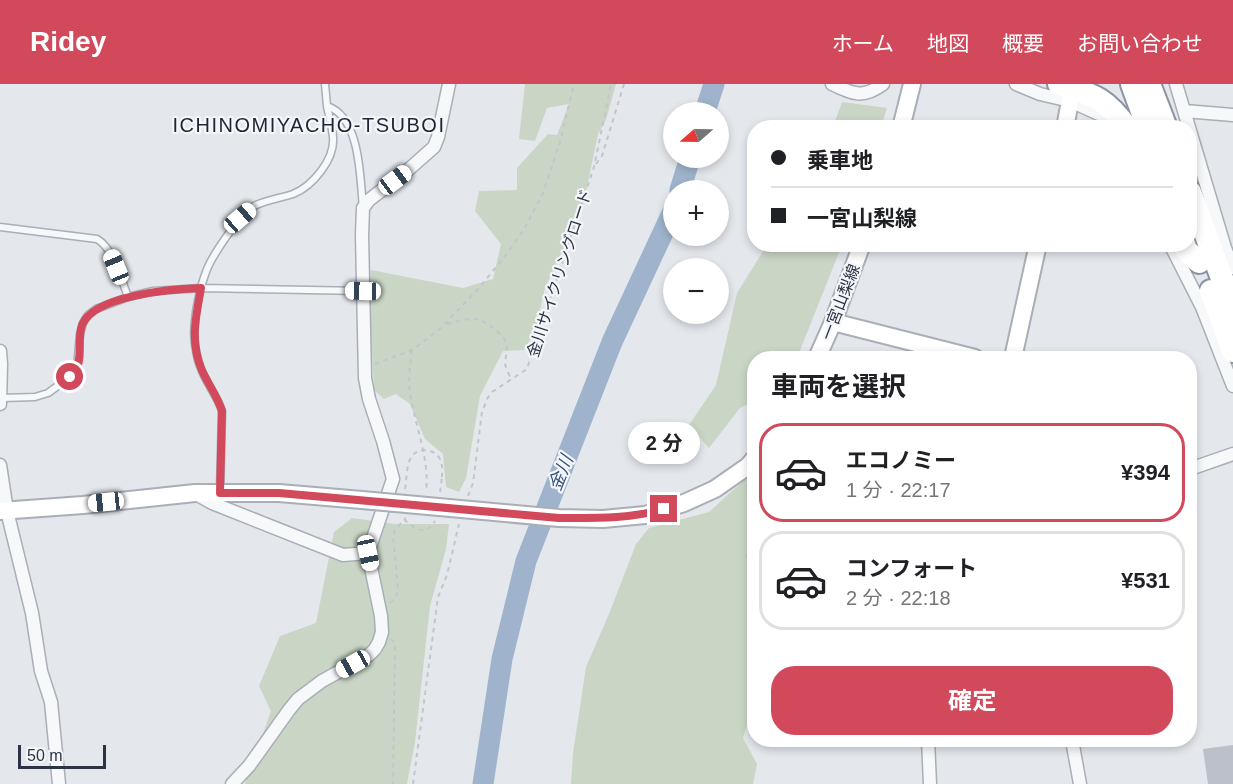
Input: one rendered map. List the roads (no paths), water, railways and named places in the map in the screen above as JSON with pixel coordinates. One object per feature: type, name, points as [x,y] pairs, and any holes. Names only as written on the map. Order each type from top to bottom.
[{"type":"highway","points":[[1132,84],[1145,120]]},
{"type":"highway","points":[[1149,84],[1163,120]]},
{"type":"highway","points":[[1159,84],[1180,119]]},
{"type":"highway","points":[[1065,93],[1091,95],[1107,103],[1121,120]]},
{"type":"highway","points":[[1197,211],[1233,309]]},
{"type":"highway","points":[[1188,252],[1199,262]]},
{"type":"highway","points":[[1195,252],[1233,351]]},
{"type":"main road","points":[[903,120],[912,84]]},
{"type":"main road","points":[[1065,93],[1065,120]]},
{"type":"main road","name":"一宮山梨線","points":[[820,351],[859,252]]},
{"type":"main road","points":[[1015,351],[1036,252]]},
{"type":"main road","points":[[833,322],[947,351]]},
{"type":"main road","points":[[4,511],[195,494],[279,493],[362,500],[406,510],[603,519],[645,514],[684,503],[715,489],[747,467]]},
{"type":"street","points":[[232,784],[249,766],[298,699],[322,681],[369,655],[379,642],[382,632],[368,553],[393,478],[369,399],[365,378],[363,208],[369,200],[434,147],[449,84]]},
{"type":"street","points":[[832,84],[848,91],[868,93],[883,84]]},
{"type":"street","points":[[1016,84],[1040,94],[1065,93],[1105,120]]},
{"type":"street","points":[[1176,84],[1180,119],[1233,115]]},
{"type":"street","points":[[1197,168],[1233,268]]},
{"type":"street","points":[[1174,252],[1202,307],[1233,386]]},
{"type":"street","points":[[0,351],[0,404]]},
{"type":"street","points":[[1197,467],[1233,454]]},
{"type":"street","points":[[0,465],[4,511],[32,613],[41,671],[51,702],[59,784]]},
{"type":"street","points":[[195,494],[212,503],[343,555],[368,553]]},
{"type":"street","points":[[928,747],[930,784]]},
{"type":"street","points":[[1073,747],[1080,784]]},
{"type":"lane","points":[[220,493],[222,411],[200,366],[195,344],[194,327],[201,288],[206,270],[240,218],[254,206],[303,189],[311,183],[328,160],[333,148],[333,137],[325,84]]},
{"type":"lane","points":[[327,106],[335,108],[345,121],[355,142],[363,208]]},
{"type":"lane","points":[[0,227],[97,239],[104,243],[110,251],[128,297]]},
{"type":"lane","points":[[1,398],[35,398],[48,393],[70,377],[77,369],[82,323],[96,309],[128,297],[153,291],[201,288],[363,291]]},
{"type":"waterway","name":"金川","points":[[708,102],[714,84]]},
{"type":"waterway","name":"金川","points":[[683,180],[687,168]]},
{"type":"waterway","name":"金川","points":[[483,784],[502,659],[526,561],[612,342],[663,233]]},
{"type":"district","name":"ICHINOMIYACHO-TSUBOI","points":[[309,125]]}]
